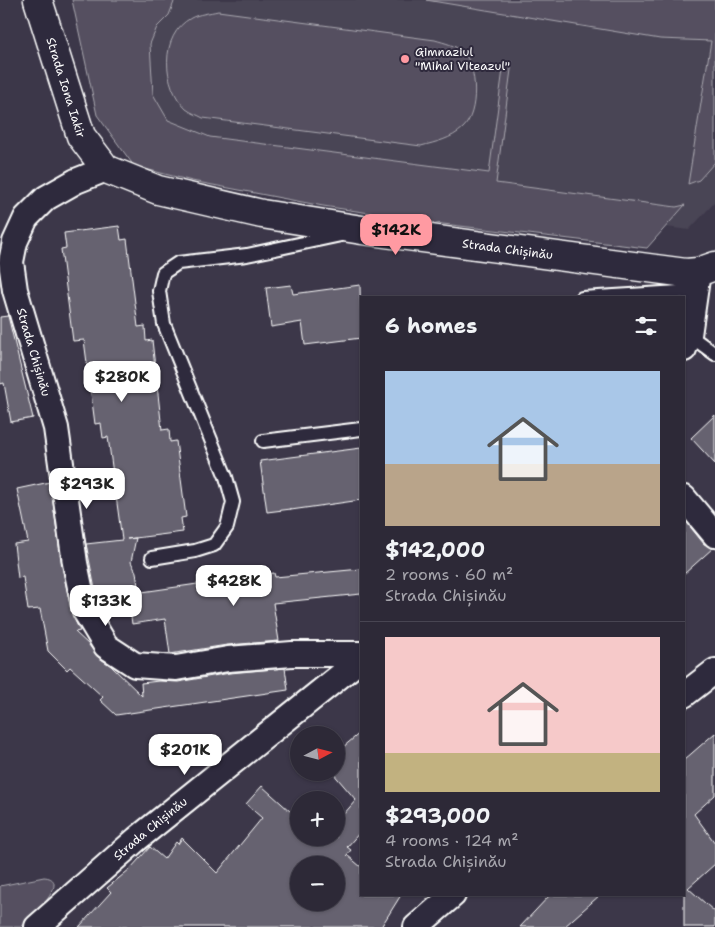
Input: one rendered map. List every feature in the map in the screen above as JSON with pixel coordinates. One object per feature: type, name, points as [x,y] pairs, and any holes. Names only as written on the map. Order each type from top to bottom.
[{"type":"street","name":"Strada Iona Iakir","points":[[38,0],[81,136],[106,169]]},
{"type":"street","name":"Strada Chișinău","points":[[360,654],[292,654],[237,658],[176,668],[135,665],[106,646],[85,611],[75,563],[56,428],[15,290],[11,262],[15,242],[26,218],[46,198],[106,169],[158,190],[262,214],[362,230],[703,276]]},
{"type":"street","points":[[686,342],[703,276]]},
{"type":"street","points":[[685,499],[715,534]]},
{"type":"street","name":"Strada Chișinău","points":[[37,927],[137,839],[360,660]]},
{"type":"street","points":[[685,694],[715,671]]},
{"type":"street","points":[[416,927],[452,896]]},
{"type":"lane","points":[[152,558],[196,551],[214,545],[228,527],[233,502],[226,477],[164,324],[159,291],[163,273],[178,263],[247,255],[362,230]]},
{"type":"lane","points":[[593,296],[703,276]]},
{"type":"lane","points":[[686,342],[715,354]]},
{"type":"lane","points":[[263,441],[360,429]]},
{"type":"shaded area","points":[[72,0],[172,0],[174,2],[169,15],[157,27],[150,44],[153,94],[168,120],[210,137],[489,173],[504,62],[512,62],[496,183],[676,207],[685,205],[647,248],[443,224],[323,206],[192,181],[134,166],[97,115]]},
{"type":"shaded area","name":"Gimnaziul \"Mihai Viteazul\"","points":[[83,0],[715,0],[715,202],[689,230],[225,170],[109,118]]},
{"type":"shaded area","points":[[426,0],[715,0],[715,162],[699,180],[688,184],[711,41],[660,39]]},
{"type":"shaded area","points":[[218,11],[435,40],[453,46],[463,52],[472,68],[475,90],[472,112],[463,128],[453,135],[421,146],[203,118],[186,109],[172,87],[169,75],[169,48],[173,36],[191,18]]},
{"type":"shaded area","points":[[44,877],[52,879],[54,885],[52,892],[39,909],[21,927],[0,927],[0,886]]},
{"type":"building","points":[[119,226],[121,240],[127,239],[138,327],[145,326],[146,341],[152,340],[162,430],[169,429],[170,442],[176,441],[186,517],[181,518],[183,532],[127,539],[136,538],[131,562],[136,572],[139,593],[97,599],[86,544],[122,540],[108,437],[103,438],[101,423],[95,424],[84,340],[73,341],[61,249],[66,248],[64,233]]},
{"type":"building","points":[[291,285],[293,294],[360,285],[360,338],[305,345],[302,322],[271,327],[266,288]]},
{"type":"building","points":[[8,316],[33,418],[11,422],[4,383],[0,384],[0,317]]},
{"type":"building","points":[[715,415],[715,464],[691,438]]},
{"type":"building","points":[[360,448],[360,500],[267,512],[260,461]]},
{"type":"building","points":[[50,482],[62,566],[72,614],[80,631],[75,632],[89,645],[98,657],[111,666],[142,696],[141,683],[159,681],[178,682],[230,673],[285,668],[288,690],[116,715],[100,700],[103,697],[70,667],[67,670],[48,651],[40,609],[28,610],[23,577],[18,578],[14,544],[28,542],[17,489]]},
{"type":"building","points":[[685,520],[704,544],[713,548],[685,573]]},
{"type":"building","points":[[360,569],[360,594],[273,603],[279,641],[227,645],[170,654],[165,619],[132,624],[128,594],[274,573],[275,577]]},
{"type":"building","points":[[360,733],[360,832],[347,847],[351,850],[347,855],[360,866],[360,896],[400,896],[381,927],[79,927],[111,892],[107,888],[130,869],[150,847],[164,859],[176,842],[178,844],[182,838],[217,873],[262,818],[246,804],[262,786],[290,811],[290,846],[345,846],[345,813],[356,800],[340,781],[345,781],[345,745]]},
{"type":"building","points":[[715,733],[715,795],[694,814],[715,843],[715,864],[688,888],[715,912],[715,927],[684,927],[685,759]]},
{"type":"building","points":[[549,896],[599,896],[564,927],[520,927]]},
{"type":"place","name":"Gimnaziul \"Mihai Viteazul\"","points":[[405,59]]}]
